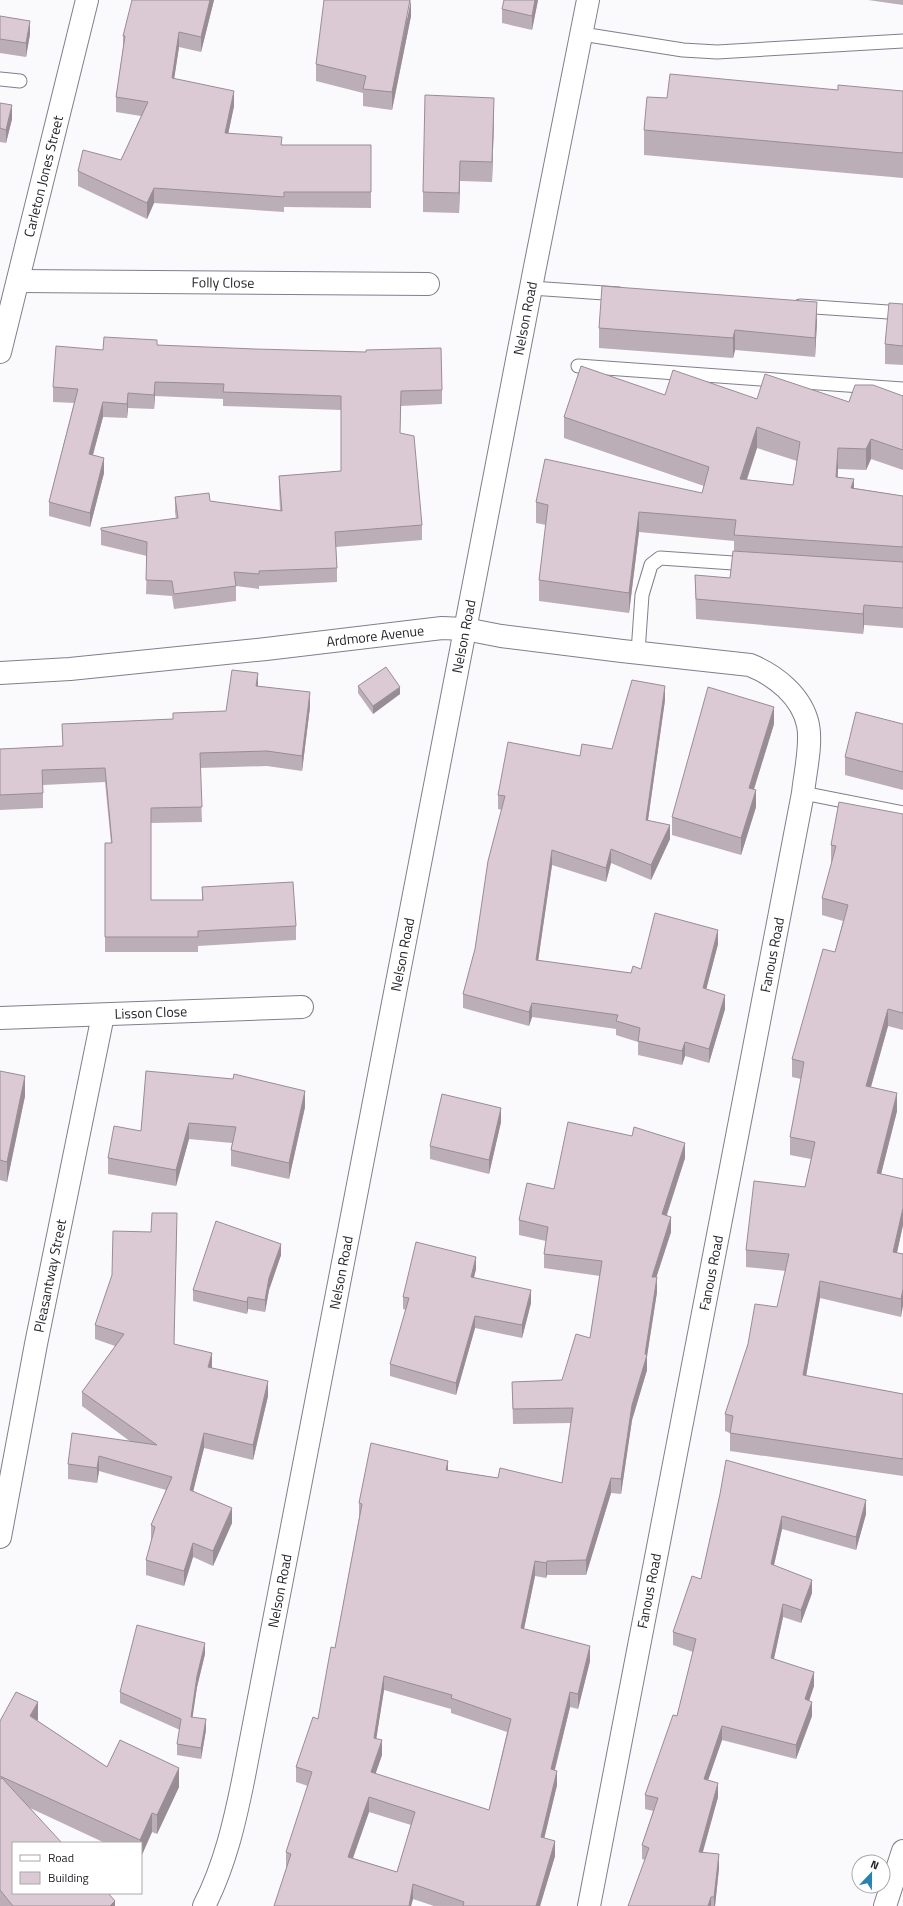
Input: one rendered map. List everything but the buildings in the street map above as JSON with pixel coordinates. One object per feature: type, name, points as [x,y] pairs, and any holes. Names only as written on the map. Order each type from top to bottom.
[{"type":"street","name":"Carleton Jones Street","points":[[0,352],[87,0]]},
{"type":"street","name":"Nelson Road","points":[[204,1906],[223,1862],[232,1833],[244,1776],[588,0]]},
{"type":"street","name":"Folly Close","points":[[18,281],[428,284]]},
{"type":"street","name":"Ardmore Avenue","points":[[0,673],[70,669],[266,649],[442,628],[465,629],[501,636],[750,665]]},
{"type":"street","name":"Fanous Road","points":[[589,1906],[803,793],[809,741],[808,724],[797,701],[782,683],[766,671],[750,665]]},
{"type":"street","name":"Lisson Close","points":[[0,1018],[302,1007]]},
{"type":"street","name":"Pleasantway Street","points":[[0,1537],[39,1328],[102,1015]]},
{"type":"street","points":[[885,1906],[903,1851]]},
{"type":"lane","points":[[582,34],[683,50],[717,52],[903,41]]},
{"type":"lane","points":[[0,79],[20,81]]},
{"type":"lane","points":[[531,288],[634,295]]},
{"type":"lane","points":[[784,305],[903,313]]},
{"type":"lane","points":[[578,366],[903,389]]},
{"type":"lane","points":[[638,652],[642,595],[651,565],[660,558],[762,565]]},
{"type":"lane","points":[[803,793],[903,813]]}]
